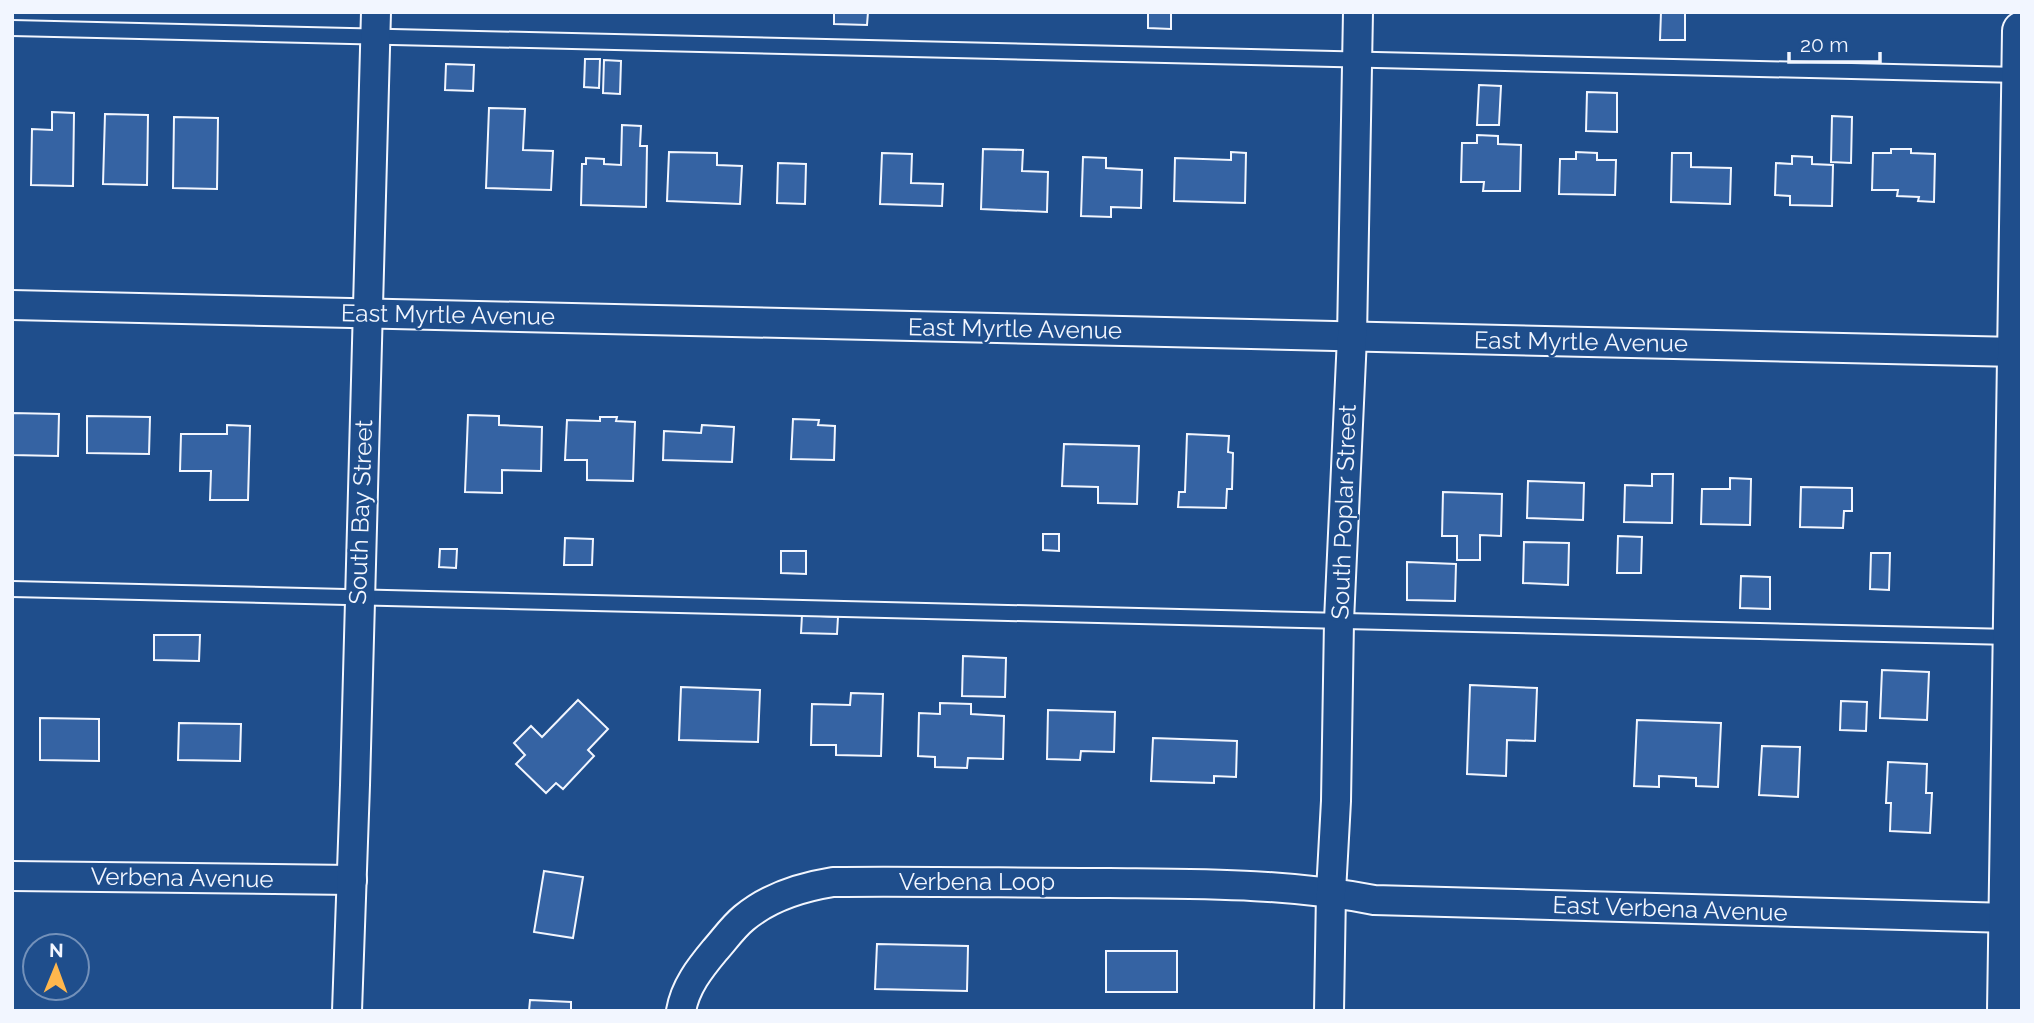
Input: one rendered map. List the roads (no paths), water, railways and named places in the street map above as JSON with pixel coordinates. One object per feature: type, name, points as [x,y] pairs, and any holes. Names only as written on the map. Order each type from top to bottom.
[{"type":"street","name":"South Poplar Street","points":[[1329,1011],[1339,621],[1352,337],[1358,12]]},
{"type":"street","name":"South Bay Street","points":[[346,1011],[376,24]]},
{"type":"street","points":[[2007,1011],[2009,918],[2016,838],[2013,637],[2022,31]]},
{"type":"street","name":"East Myrtle Avenue","points":[[12,305],[1352,337],[2019,337]]},
{"type":"street","name":"Verbena Avenue","points":[[12,876],[352,880]]},
{"type":"street","name":"Verbena Loop","points":[[681,1011],[698,970],[744,918],[772,900],[802,887],[823,883],[885,881],[1212,884],[1281,886],[1331,892]]},
{"type":"street","name":"East Verbena Avenue","points":[[1331,892],[1374,900],[2009,918]]},
{"type":"lane","points":[[12,28],[376,24],[1356,59],[2021,75]]},
{"type":"lane","points":[[12,589],[2013,637]]}]
